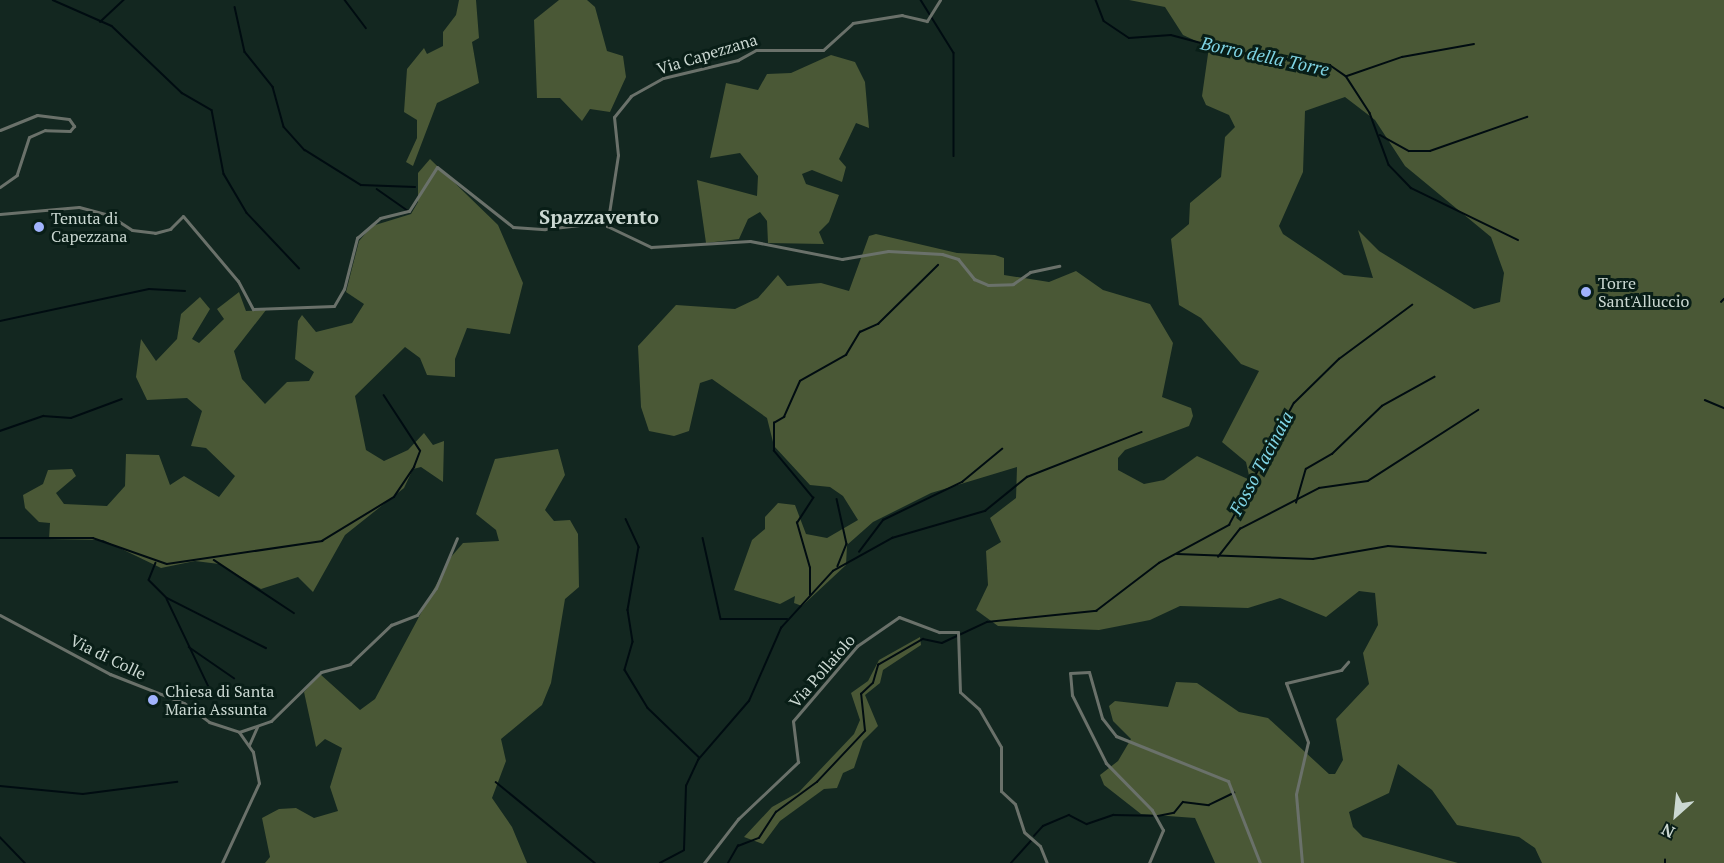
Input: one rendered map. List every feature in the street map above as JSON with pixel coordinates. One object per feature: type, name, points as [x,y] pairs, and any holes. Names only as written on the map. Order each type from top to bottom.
[{"type":"street","name":"Via Capezzana","points":[[607,224],[618,155],[614,117],[632,96],[663,78],[738,60],[756,50],[823,50],[853,24],[902,15],[927,21],[940,0]]},
{"type":"street","points":[[0,130],[37,115],[69,119],[74,126],[67,132],[45,130],[29,137],[17,175],[0,187]]},
{"type":"street","points":[[0,214],[79,207],[109,215],[132,230],[164,233],[183,216],[201,243],[217,252],[238,281],[247,307],[253,309],[334,306],[344,290],[357,238],[380,218],[409,211],[437,167],[520,229],[607,224],[651,247],[750,241],[842,259],[888,251],[942,254],[958,259],[974,279],[988,285],[1013,284],[1030,272],[1059,266]]},
{"type":"street","points":[[222,863],[259,783],[249,747],[238,732],[271,721],[321,672],[350,663],[391,625],[417,615],[436,588],[457,538]]},
{"type":"street","name":"Via di Colle","points":[[0,615],[110,674],[184,703],[206,720],[238,732]]},
{"type":"street","name":"Via Pollaiolo","points":[[704,863],[738,819],[798,762],[793,722],[857,646],[899,617],[939,632],[958,633],[954,651],[960,692],[979,710],[1001,747],[1001,791],[1015,804],[1024,832],[1040,846],[1047,863]]},
{"type":"street","points":[[1302,863],[1296,794],[1308,742],[1286,683],[1341,670],[1348,662]]},
{"type":"street","points":[[1149,863],[1163,830],[1152,810],[1106,763],[1072,695],[1070,673],[1089,672],[1102,718],[1116,736],[1228,781],[1260,863]]},
{"type":"street","points":[[249,747],[258,725]]},
{"type":"green space","points":[[459,0],[476,0],[479,38],[472,42],[479,83],[437,103],[413,166],[406,162],[417,138],[417,120],[404,112],[407,69],[424,48],[427,54],[443,46],[443,32],[456,15]]},
{"type":"green space","points":[[559,0],[587,0],[595,7],[607,51],[623,56],[626,77],[610,112],[590,109],[582,121],[560,98],[537,98],[534,20]]},
{"type":"green space","points":[[1129,0],[1724,0],[1724,863],[1542,863],[1535,848],[1519,837],[1457,825],[1432,790],[1398,764],[1389,793],[1349,812],[1353,827],[1363,837],[1458,863],[1215,863],[1195,818],[1141,814],[1104,785],[1100,775],[1118,761],[1131,739],[1113,721],[1109,706],[1115,701],[1168,707],[1176,682],[1197,683],[1239,712],[1268,718],[1329,774],[1335,774],[1343,760],[1336,719],[1369,684],[1363,653],[1378,625],[1375,593],[1359,591],[1326,617],[1280,598],[1248,608],[1180,606],[1150,620],[1099,630],[998,626],[976,610],[988,585],[986,551],[1001,542],[990,518],[1016,498],[1017,467],[931,493],[873,522],[847,545],[846,565],[802,606],[794,603],[795,596],[780,604],[734,590],[752,540],[765,529],[765,517],[778,503],[795,505],[806,534],[827,538],[858,520],[843,496],[830,487],[810,485],[774,446],[767,418],[712,379],[700,383],[689,431],[674,436],[649,431],[641,407],[638,346],[676,305],[735,309],[758,298],[778,275],[787,286],[821,283],[849,291],[869,236],[876,234],[957,253],[995,255],[1004,258],[1004,275],[1049,282],[1076,271],[1103,290],[1150,304],[1173,343],[1162,397],[1191,408],[1193,416],[1189,426],[1125,450],[1118,458],[1118,470],[1144,484],[1164,480],[1197,456],[1250,480],[1246,462],[1222,442],[1259,371],[1241,364],[1201,318],[1179,305],[1171,239],[1189,224],[1190,203],[1221,177],[1225,137],[1235,127],[1229,115],[1206,105],[1202,96],[1209,47],[1183,35],[1165,7]],"holes":[[[1345,97],[1375,120],[1405,166],[1491,237],[1504,273],[1500,302],[1474,309],[1379,251],[1358,230],[1373,278],[1344,275],[1283,234],[1279,226],[1303,172],[1305,111]]]},
{"type":"green space","points":[[831,55],[855,62],[865,82],[869,128],[856,123],[839,159],[846,167],[842,182],[812,170],[802,174],[806,184],[839,195],[829,222],[819,232],[824,244],[768,243],[767,221],[760,212],[748,219],[739,239],[706,243],[697,180],[757,196],[758,176],[740,153],[710,158],[726,83],[758,90],[767,74],[791,73]]},
{"type":"green space","points":[[430,159],[498,225],[523,283],[510,334],[467,328],[455,359],[455,377],[427,375],[420,358],[405,347],[355,396],[366,450],[384,461],[408,450],[424,433],[433,445],[444,441],[443,482],[421,467],[413,469],[404,488],[345,535],[313,592],[298,577],[261,589],[219,564],[195,561],[161,568],[103,540],[49,539],[50,523],[39,522],[25,508],[23,495],[43,484],[48,470],[72,469],[76,476],[56,493],[64,504],[107,506],[125,486],[126,454],[159,455],[170,485],[184,476],[219,497],[235,476],[206,448],[191,446],[202,411],[187,398],[147,400],[136,377],[141,339],[156,361],[177,339],[181,314],[200,297],[210,309],[192,339],[199,343],[224,319],[217,309],[239,292],[246,311],[266,310],[234,351],[242,379],[265,404],[287,382],[309,381],[314,372],[295,359],[298,321],[302,315],[316,332],[352,323],[364,304],[346,292],[359,241],[372,226],[411,214],[418,202],[418,173]]},
{"type":"green space","points":[[558,449],[565,475],[545,510],[554,521],[570,520],[578,534],[579,587],[565,599],[551,683],[542,705],[501,739],[506,761],[492,798],[512,827],[527,863],[265,863],[270,857],[262,818],[279,809],[296,808],[314,818],[338,811],[330,787],[342,748],[325,739],[316,747],[304,692],[320,674],[360,710],[375,699],[451,557],[463,543],[499,541],[496,530],[476,514],[495,459]]},
{"type":"green space","points":[[920,637],[921,645],[883,670],[880,683],[865,695],[878,726],[863,741],[854,768],[843,773],[837,788],[824,789],[780,821],[763,844],[744,837],[772,807],[799,792],[854,734],[860,720],[851,693],[868,681],[879,660]]},
{"type":"waterway","points":[[53,0],[112,26],[182,93],[212,110],[224,174],[247,213],[299,268]]},
{"type":"waterway","points":[[100,22],[124,0]]},
{"type":"waterway","points":[[345,0],[366,28]]},
{"type":"waterway","points":[[921,0],[954,53],[954,156]]},
{"type":"waterway","name":"Borro della Torre","points":[[1096,0],[1104,21],[1129,38],[1171,35],[1235,52],[1330,65],[1346,76],[1370,113],[1389,165],[1411,188],[1518,240]]},
{"type":"waterway","points":[[235,7],[245,52],[273,87],[284,127],[305,150],[361,185],[415,187]]},
{"type":"waterway","points":[[1347,76],[1402,57],[1474,44]]},
{"type":"waterway","points":[[1380,135],[1409,151],[1430,151],[1527,117]]},
{"type":"waterway","points":[[377,189],[407,210]]},
{"type":"waterway","points":[[810,595],[810,568],[797,523],[813,498],[774,451],[774,423],[784,417],[800,381],[846,355],[860,332],[878,324],[938,265]]},
{"type":"waterway","points":[[0,321],[149,289],[185,291]]},
{"type":"waterway","points":[[1721,302],[1724,299]]},
{"type":"waterway","name":"Fosso Tacinaia","points":[[728,863],[738,846],[759,838],[776,812],[817,782],[865,731],[861,694],[873,683],[878,665],[923,639],[942,643],[987,622],[1096,611],[1159,563],[1229,525],[1294,403],[1339,359],[1412,305]]},
{"type":"waterway","points":[[1296,503],[1306,469],[1332,454],[1382,406],[1434,377]]},
{"type":"waterway","points":[[0,538],[93,538],[167,564],[322,541],[394,497],[414,467],[420,451],[384,396]]},
{"type":"waterway","points":[[0,431],[43,416],[71,418],[122,399]]},
{"type":"waterway","points":[[1705,400],[1724,408]]},
{"type":"waterway","points":[[1218,557],[1240,529],[1319,488],[1368,481],[1478,410]]},
{"type":"waterway","points":[[660,863],[684,850],[686,786],[698,760],[749,701],[781,628],[833,571],[892,538],[985,511],[1027,477],[1142,432]]},
{"type":"waterway","points":[[859,552],[883,520],[962,482],[1002,449]]},
{"type":"waterway","points":[[837,499],[847,544],[838,566]]},
{"type":"waterway","points":[[626,519],[639,547],[628,610],[633,642],[625,670],[648,708],[699,757]]},
{"type":"waterway","points":[[703,538],[721,619],[787,619]]},
{"type":"waterway","points":[[1177,554],[1313,559],[1388,546],[1486,553]]},
{"type":"waterway","points":[[214,560],[294,613]]},
{"type":"waterway","points":[[156,563],[149,580],[167,598],[266,648]]},
{"type":"waterway","points":[[167,599],[210,689]]},
{"type":"waterway","points":[[189,647],[234,678]]},
{"type":"waterway","points":[[0,786],[83,794],[177,782]]},
{"type":"waterway","points":[[496,782],[595,863]]},
{"type":"waterway","points":[[1158,816],[1174,813],[1183,802],[1209,805],[1234,793]]},
{"type":"waterway","points":[[1034,836],[1043,826],[1069,815],[1087,824],[1113,815],[1152,816]]},
{"type":"waterway","points":[[0,837],[25,863]]},
{"type":"waterway","points":[[1011,863],[1031,841]]},
{"type":"place","name":"Tenuta di Capezzana","points":[[39,227]]},
{"type":"place","name":"Torre Sant'Alluccio","points":[[1586,292]]},
{"type":"place","name":"Chiesa di Santa Maria Assunta","points":[[153,700]]},
{"type":"district","name":"Spazzavento","points":[[599,216]]}]
